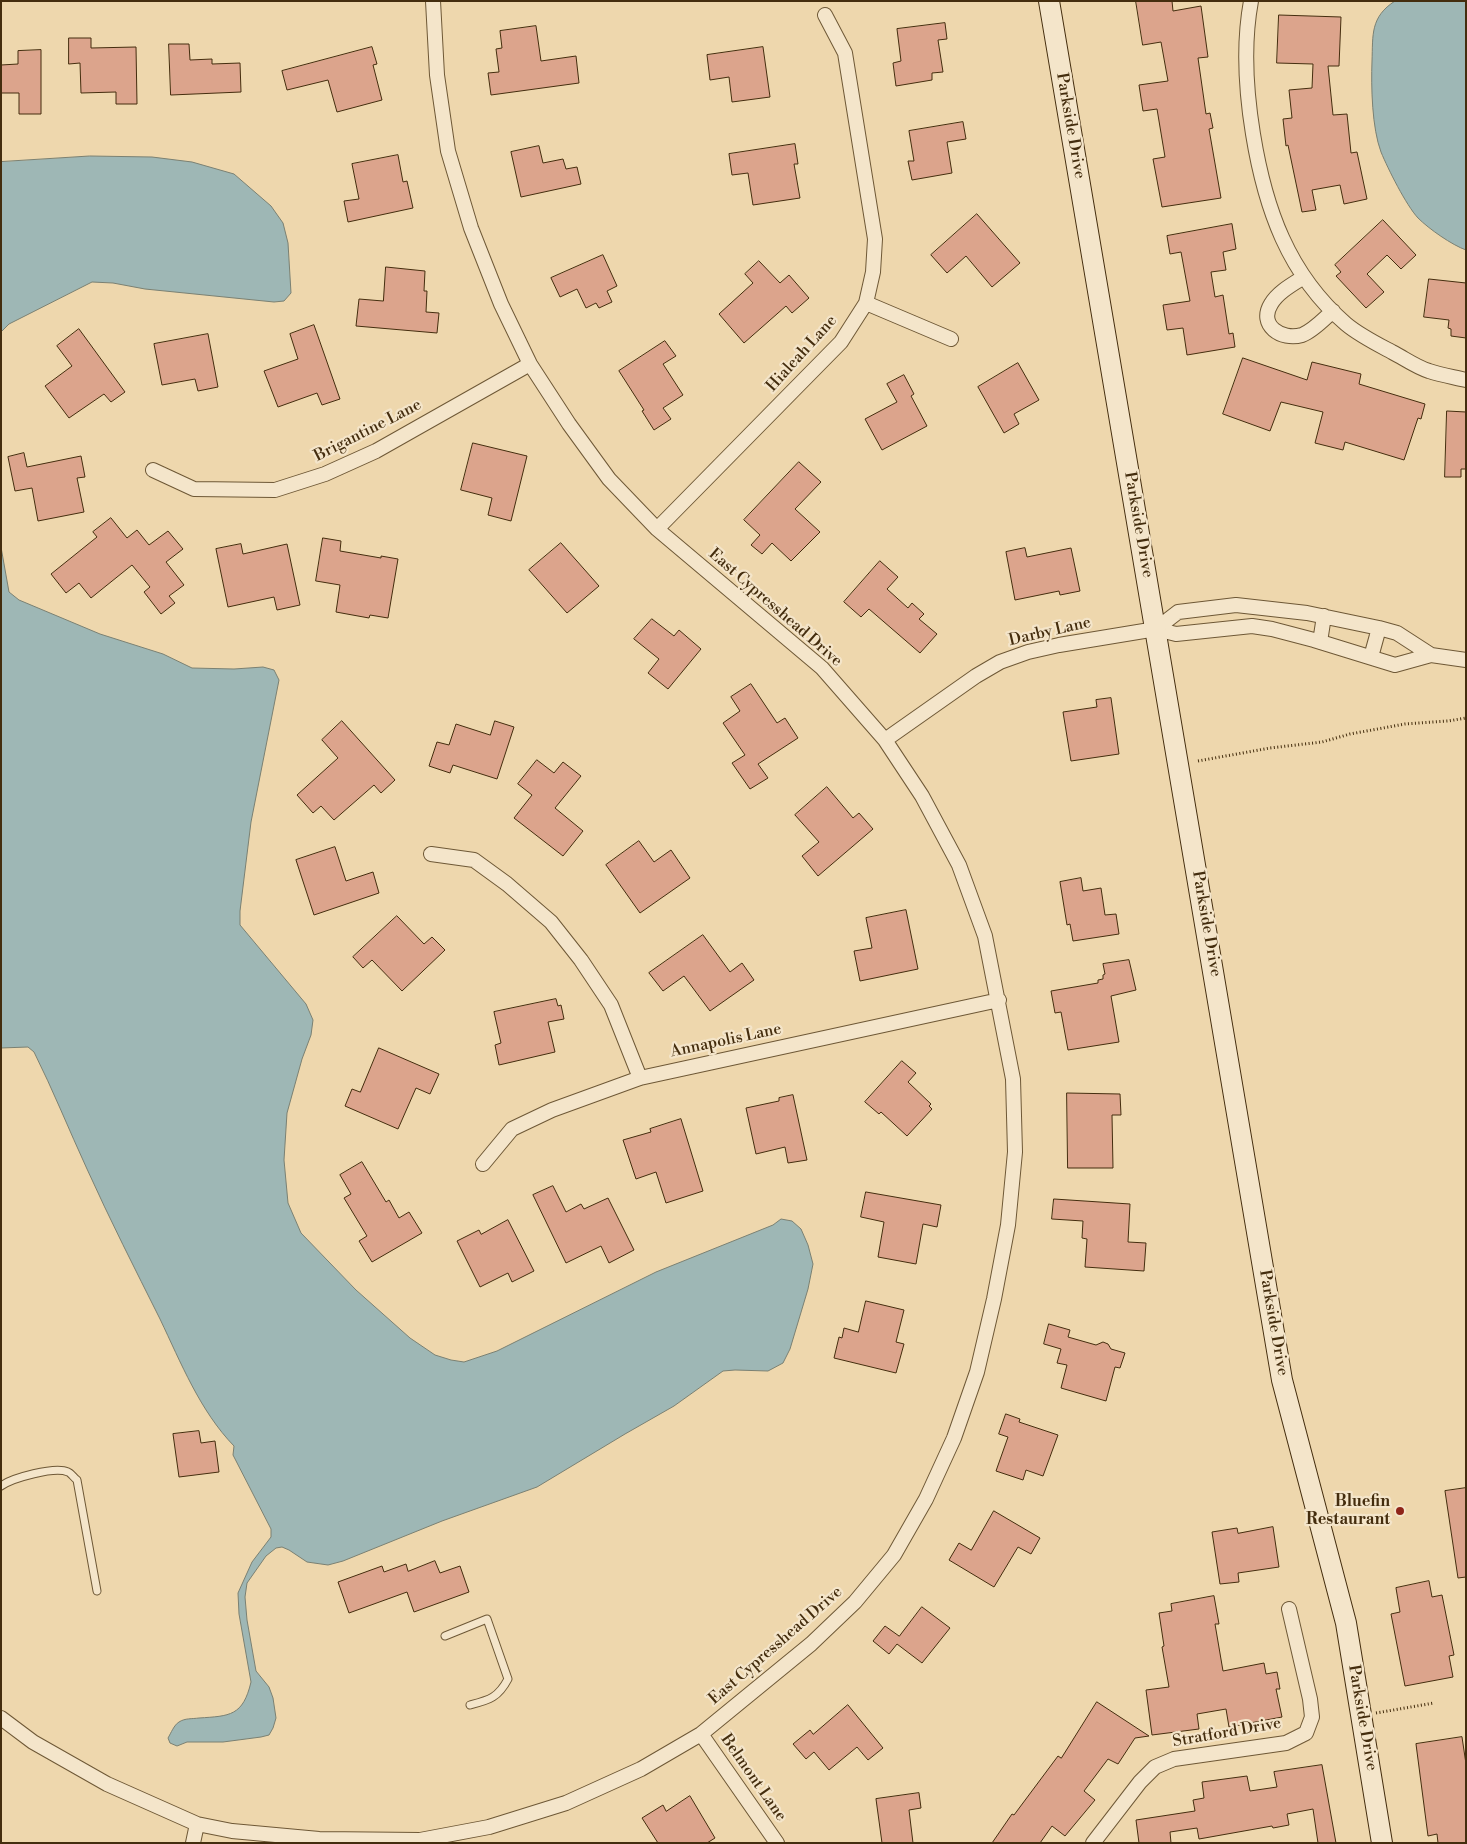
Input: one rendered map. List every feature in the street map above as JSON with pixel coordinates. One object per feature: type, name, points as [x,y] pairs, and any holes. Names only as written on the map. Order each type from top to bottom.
[{"type":"street","name":"East Cypresshead Drive","points":[[1,1718],[32,1742],[107,1784],[231,1837],[420,1842],[489,1827],[566,1803],[641,1769],[701,1734],[811,1644],[855,1602],[894,1555],[926,1499],[954,1438],[977,1372],[994,1299],[1008,1224],[1015,1152],[1014,1078],[985,936],[959,865],[922,796],[885,740],[822,668],[657,529],[610,478],[570,424],[530,364],[501,304],[471,228],[448,151],[437,75],[433,1]]},
{"type":"street","name":"Parkside Drive","points":[[1048,1],[1282,1380],[1346,1623],[1382,1843]]},
{"type":"street","points":[[1251,1],[1247,62],[1248,97],[1258,161],[1271,214],[1292,259],[1318,298],[1348,325],[1381,346],[1428,371],[1466,380]]},
{"type":"street","name":"Hialeah Lane","points":[[657,529],[841,342],[866,303],[873,272],[875,239],[845,53],[825,15]]},
{"type":"street","points":[[1304,277],[1278,295],[1270,304],[1268,321],[1272,329],[1278,334],[1288,337],[1302,334],[1314,327],[1333,311]]},
{"type":"street","points":[[866,303],[951,339]]},
{"type":"street","name":"Brigantine Lane","points":[[153,470],[194,488],[275,490],[325,474],[376,450],[530,364]]},
{"type":"street","points":[[1156,629],[1178,612],[1236,605],[1324,616],[1379,628],[1397,633],[1431,655]]},
{"type":"street","points":[[1320,642],[1324,616]]},
{"type":"street","points":[[1156,629],[1176,634],[1252,626],[1272,629],[1395,664],[1431,655],[1466,660]]},
{"type":"street","points":[[1371,657],[1379,628]]},
{"type":"street","name":"Darby Lane","points":[[885,740],[976,676],[1000,662],[1028,652],[1058,645],[1156,629]]},
{"type":"street","points":[[430,854],[474,860],[507,884],[551,922],[582,960],[611,1005],[640,1078]]},
{"type":"street","name":"Annapolis Lane","points":[[483,1164],[512,1129],[552,1110],[640,1078],[999,1000]]},
{"type":"street","name":"Stratford Drive","points":[[1093,1843],[1140,1782],[1155,1767],[1174,1760],[1286,1743],[1306,1733],[1312,1717],[1310,1699],[1289,1610]]},
{"type":"street","name":"Belmont Lane","points":[[701,1734],[777,1843]]},
{"type":"street","points":[[193,1843],[197,1824]]},
{"type":"lane","points":[[1,1486],[10,1480],[54,1470],[67,1472],[77,1480],[96,1591]]},
{"type":"lane","points":[[445,1636],[487,1619],[508,1680],[501,1692],[484,1701],[470,1705]]},
{"type":"path","points":[[1198,761],[1270,748],[1322,742],[1350,734],[1405,724],[1466,718]]},
{"type":"path","points":[[1361,1715],[1434,1704]]},
{"type":"water","points":[[1395,1],[1466,1],[1466,250],[1441,236],[1418,218],[1408,205],[1398,186],[1384,159],[1378,142],[1372,95],[1373,35],[1374,27],[1381,13]]},
{"type":"water","points":[[90,156],[152,157],[192,162],[234,174],[271,206],[283,223],[288,243],[291,293],[284,301],[274,302],[92,282],[9,324],[1,332],[1,162]]},
{"type":"water","points":[[1,547],[9,592],[19,600],[100,634],[163,654],[192,668],[234,669],[263,667],[274,670],[279,680],[251,822],[240,925],[306,1004],[313,1020],[311,1035],[302,1059],[287,1113],[284,1160],[288,1203],[301,1233],[356,1290],[410,1338],[435,1355],[464,1362],[497,1351],[656,1272],[773,1225],[781,1219],[792,1221],[801,1229],[813,1264],[808,1289],[790,1349],[783,1363],[768,1371],[723,1371],[674,1406],[537,1487],[442,1521],[343,1561],[328,1565],[307,1562],[282,1547],[276,1548],[266,1556],[247,1583],[245,1597],[256,1671],[269,1687],[276,1718],[269,1735],[261,1737],[223,1742],[187,1742],[177,1746],[170,1743],[168,1738],[177,1723],[181,1721],[227,1715],[234,1712],[244,1702],[251,1682],[239,1614],[238,1593],[252,1562],[271,1537],[271,1529],[233,1455],[234,1446],[211,1418],[184,1369],[105,1207],[34,1052],[28,1047],[1,1048]]},
{"type":"building","points":[[1136,1],[1172,1],[1173,11],[1201,6],[1208,57],[1198,58],[1206,114],[1210,113],[1213,128],[1209,129],[1221,198],[1162,207],[1153,159],[1165,157],[1157,109],[1143,111],[1139,85],[1168,81],[1161,42],[1143,45]]},
{"type":"building","points":[[1279,15],[1341,17],[1339,66],[1328,66],[1333,115],[1347,114],[1351,153],[1357,152],[1367,199],[1344,204],[1340,185],[1312,190],[1316,210],[1302,212],[1288,145],[1286,146],[1283,119],[1292,118],[1289,90],[1312,88],[1313,64],[1277,63]]},
{"type":"building","points":[[945,23],[947,39],[938,40],[943,72],[932,73],[932,80],[896,86],[893,63],[901,61],[897,29]]},
{"type":"building","points":[[536,26],[541,61],[576,56],[579,83],[491,95],[488,73],[499,72],[496,49],[502,48],[500,31]]},
{"type":"building","points":[[69,38],[91,38],[91,48],[136,47],[137,104],[116,104],[116,92],[81,93],[80,63],[69,64]]},
{"type":"building","points":[[169,44],[189,44],[190,60],[212,59],[212,64],[240,63],[241,92],[171,95]]},
{"type":"building","points":[[372,47],[377,64],[373,65],[382,100],[337,112],[328,80],[287,90],[282,71]]},
{"type":"building","points":[[763,47],[770,97],[732,102],[729,77],[710,80],[707,55]]},
{"type":"building","points":[[41,50],[41,114],[19,114],[19,93],[1,93],[1,65],[18,64],[18,51]]},
{"type":"building","points":[[963,122],[966,139],[947,142],[952,173],[912,180],[908,161],[914,161],[909,131]]},
{"type":"building","points":[[795,144],[798,164],[794,164],[800,198],[753,205],[748,173],[732,175],[729,154]]},
{"type":"building","points":[[539,146],[543,163],[563,159],[566,169],[577,167],[581,184],[521,197],[511,152]]},
{"type":"building","points":[[398,155],[403,182],[407,181],[413,208],[348,222],[344,201],[359,199],[352,164]]},
{"type":"building","points":[[977,214],[1020,263],[992,287],[966,256],[947,273],[931,255]]},
{"type":"building","points":[[1383,220],[1416,255],[1401,269],[1387,255],[1367,274],[1384,292],[1366,308],[1336,276],[1341,272],[1335,265]]},
{"type":"building","points":[[1232,224],[1236,249],[1223,252],[1226,270],[1211,272],[1215,297],[1223,295],[1229,334],[1233,333],[1235,347],[1187,355],[1183,328],[1167,330],[1163,305],[1190,301],[1181,252],[1170,254],[1167,236]]},
{"type":"building","points":[[603,255],[617,286],[607,291],[612,302],[599,308],[596,303],[586,308],[577,289],[560,297],[551,278]]},
{"type":"building","points":[[759,261],[780,283],[789,275],[809,298],[792,313],[786,306],[744,343],[719,314],[753,283],[745,274]]},
{"type":"building","points":[[386,267],[425,271],[424,291],[427,291],[426,312],[439,313],[437,333],[356,326],[359,299],[383,301]]},
{"type":"building","points":[[1429,279],[1466,283],[1466,338],[1451,336],[1451,329],[1448,328],[1449,320],[1424,317]]},
{"type":"building","points":[[314,325],[340,399],[322,405],[317,393],[278,407],[264,371],[298,359],[290,334]]},
{"type":"building","points":[[79,329],[125,392],[111,402],[104,394],[69,418],[45,386],[72,366],[57,346]]},
{"type":"building","points":[[208,334],[218,387],[198,391],[195,379],[162,385],[154,344]]},
{"type":"building","points":[[665,341],[676,356],[663,364],[683,395],[663,408],[671,419],[654,430],[642,411],[644,410],[619,371]]},
{"type":"building","points":[[1243,358],[1307,380],[1312,362],[1361,374],[1359,384],[1425,404],[1421,419],[1418,418],[1404,460],[1345,442],[1343,450],[1315,443],[1323,412],[1281,402],[1270,431],[1223,414]]},
{"type":"building","points":[[1018,363],[1039,400],[1014,414],[1019,424],[1004,433],[978,387]]},
{"type":"building","points":[[904,375],[914,394],[911,396],[927,426],[882,450],[865,419],[897,402],[887,384]]},
{"type":"building","points":[[1447,411],[1466,412],[1466,469],[1461,469],[1461,477],[1445,477]]},
{"type":"building","points":[[473,443],[527,456],[511,521],[488,515],[492,498],[461,490]]},
{"type":"building","points":[[24,453],[27,467],[81,456],[85,477],[77,478],[84,512],[38,521],[32,488],[15,491],[8,457]]},
{"type":"building","points":[[799,462],[821,482],[795,509],[820,532],[791,561],[772,543],[762,554],[751,545],[760,535],[744,520]]},
{"type":"building","points":[[111,518],[127,538],[137,530],[149,545],[168,531],[183,549],[166,562],[184,585],[169,596],[175,603],[161,614],[144,592],[150,587],[132,565],[91,598],[79,583],[66,593],[51,574],[97,537],[93,532]]},
{"type":"building","points":[[323,538],[341,541],[340,551],[398,559],[388,618],[370,615],[369,618],[336,612],[340,585],[316,581]]},
{"type":"building","points":[[561,543],[599,586],[567,613],[529,570]]},
{"type":"building","points":[[241,544],[243,554],[287,544],[300,605],[277,610],[274,597],[228,607],[216,549]]},
{"type":"building","points":[[1025,548],[1027,557],[1071,548],[1080,591],[1060,595],[1059,591],[1015,600],[1006,552]]},
{"type":"building","points":[[880,561],[898,577],[887,589],[908,608],[912,603],[924,614],[919,619],[937,634],[920,653],[869,609],[861,617],[844,602]]},
{"type":"building","points":[[652,619],[674,636],[679,630],[701,649],[668,689],[648,673],[659,659],[634,639]]},
{"type":"building","points":[[751,684],[777,723],[785,718],[798,738],[758,764],[768,778],[750,789],[732,763],[745,755],[723,723],[740,711],[731,697]]},
{"type":"building","points":[[1111,698],[1119,754],[1071,761],[1063,712],[1097,707],[1096,700]]},
{"type":"building","points":[[342,721],[395,780],[381,793],[374,785],[334,820],[321,806],[313,813],[297,795],[338,758],[322,740]]},
{"type":"building","points":[[495,721],[514,727],[497,779],[453,765],[450,773],[429,766],[437,742],[449,745],[456,724],[490,735]]},
{"type":"building","points":[[537,760],[554,773],[563,762],[581,776],[555,808],[583,831],[563,856],[514,818],[532,795],[518,784]]},
{"type":"building","points":[[827,787],[853,818],[859,813],[873,829],[818,876],[802,856],[819,842],[795,815]]},
{"type":"building","points":[[639,841],[654,862],[671,850],[690,878],[640,913],[606,865]]},
{"type":"building","points":[[335,847],[346,881],[373,872],[379,893],[314,915],[296,860]]},
{"type":"building","points":[[1081,878],[1083,891],[1101,888],[1105,915],[1116,914],[1119,934],[1073,941],[1070,924],[1067,925],[1060,882]]},
{"type":"building","points":[[906,910],[918,969],[860,981],[854,951],[872,948],[866,918]]},
{"type":"building","points":[[397,916],[424,944],[432,937],[445,950],[402,991],[372,960],[363,968],[353,957]]},
{"type":"building","points":[[703,935],[730,972],[742,963],[754,980],[710,1011],[684,976],[663,991],[649,973]]},
{"type":"building","points":[[1129,960],[1136,990],[1111,996],[1119,1042],[1068,1050],[1061,1012],[1055,1013],[1051,991],[1098,983],[1098,980],[1103,979],[1105,974],[1103,964]]},
{"type":"building","points":[[556,999],[558,1006],[561,1005],[564,1019],[548,1022],[555,1052],[499,1065],[495,1045],[501,1043],[494,1012]]},
{"type":"building","points":[[379,1048],[439,1074],[430,1094],[416,1088],[398,1129],[345,1106],[352,1089],[360,1092]]},
{"type":"building","points":[[902,1061],[916,1073],[908,1082],[931,1104],[929,1106],[932,1109],[907,1136],[881,1112],[879,1114],[865,1102]]},
{"type":"building","points":[[1067,1093],[1120,1094],[1121,1115],[1112,1115],[1113,1168],[1068,1168]]},
{"type":"building","points":[[793,1095],[807,1160],[788,1163],[785,1147],[756,1154],[746,1108],[779,1101],[779,1098]]},
{"type":"building","points":[[681,1119],[703,1191],[666,1203],[656,1172],[636,1179],[623,1140],[651,1132],[650,1129]]},
{"type":"building","points":[[362,1162],[386,1202],[389,1200],[399,1218],[409,1212],[422,1233],[372,1262],[359,1241],[367,1236],[344,1198],[351,1194],[340,1175]]},
{"type":"building","points":[[553,1186],[566,1212],[581,1204],[584,1209],[608,1198],[634,1250],[609,1263],[601,1246],[566,1263],[533,1195]]},
{"type":"building","points":[[866,1192],[941,1205],[937,1227],[923,1224],[916,1264],[878,1257],[884,1222],[861,1217]]},
{"type":"building","points":[[1054,1199],[1130,1204],[1128,1242],[1146,1243],[1144,1271],[1085,1267],[1087,1239],[1082,1238],[1083,1221],[1052,1219]]},
{"type":"building","points":[[508,1220],[534,1271],[512,1282],[508,1273],[480,1287],[457,1241],[479,1230],[481,1234]]},
{"type":"building","points":[[866,1301],[904,1310],[896,1342],[904,1344],[896,1373],[834,1358],[839,1337],[842,1338],[844,1328],[858,1332]]},
{"type":"building","points":[[1049,1324],[1070,1330],[1068,1337],[1096,1345],[1103,1342],[1108,1344],[1111,1349],[1125,1353],[1120,1368],[1115,1367],[1106,1401],[1061,1388],[1067,1365],[1057,1363],[1061,1349],[1044,1344]]},
{"type":"building","points":[[1006,1414],[1020,1419],[1019,1422],[1058,1435],[1043,1476],[1026,1470],[1023,1480],[996,1471],[1008,1437],[999,1434]]},
{"type":"building","points":[[199,1431],[201,1443],[215,1441],[219,1472],[179,1477],[173,1434]]},
{"type":"building","points":[[1466,1488],[1466,1577],[1458,1578],[1445,1491]]},
{"type":"building","points":[[994,1511],[1040,1538],[1031,1554],[1018,1547],[994,1587],[949,1560],[959,1543],[971,1550]]},
{"type":"building","points":[[1273,1527],[1279,1567],[1238,1573],[1239,1582],[1220,1584],[1212,1532],[1237,1528],[1238,1533]]},
{"type":"building","points":[[435,1561],[440,1573],[460,1566],[469,1592],[414,1612],[407,1592],[349,1613],[338,1582],[382,1566],[384,1572],[406,1564],[408,1571]]},
{"type":"building","points":[[1429,1581],[1432,1597],[1442,1595],[1454,1655],[1449,1656],[1453,1677],[1405,1686],[1391,1614],[1400,1612],[1396,1588]]},
{"type":"building","points":[[1214,1596],[1219,1624],[1215,1624],[1223,1671],[1264,1663],[1266,1674],[1277,1672],[1280,1689],[1276,1689],[1282,1717],[1229,1727],[1226,1709],[1197,1714],[1199,1729],[1152,1735],[1146,1690],[1169,1687],[1162,1647],[1164,1646],[1159,1613],[1172,1611],[1171,1604]]},
{"type":"building","points":[[922,1607],[950,1628],[922,1663],[897,1644],[889,1654],[873,1641],[885,1626],[899,1636]]},
{"type":"building","points":[[1097,1702],[1149,1736],[1135,1738],[1118,1764],[1108,1759],[1084,1791],[1095,1800],[1065,1836],[1052,1826],[1040,1843],[992,1843],[1012,1814],[1014,1815],[1058,1756],[1061,1758]]},
{"type":"building","points":[[848,1705],[883,1748],[868,1760],[857,1747],[829,1770],[814,1752],[806,1759],[793,1744],[810,1730],[813,1734]]},
{"type":"building","points":[[1462,1737],[1466,1764],[1466,1843],[1438,1843],[1437,1834],[1428,1836],[1416,1744]]},
{"type":"building","points":[[1322,1765],[1336,1843],[1318,1843],[1313,1809],[1287,1814],[1289,1825],[1273,1828],[1272,1826],[1199,1839],[1197,1828],[1170,1832],[1171,1843],[1139,1843],[1136,1820],[1195,1811],[1193,1800],[1204,1798],[1202,1782],[1247,1776],[1250,1791],[1277,1787],[1274,1772]]},
{"type":"building","points":[[919,1793],[921,1808],[909,1810],[913,1843],[882,1843],[876,1799]]},
{"type":"building","points":[[690,1796],[715,1838],[707,1843],[658,1843],[642,1818],[663,1805],[666,1811]]},
{"type":"place","name":"Bluefin Restaurant","points":[[1400,1511]]}]
